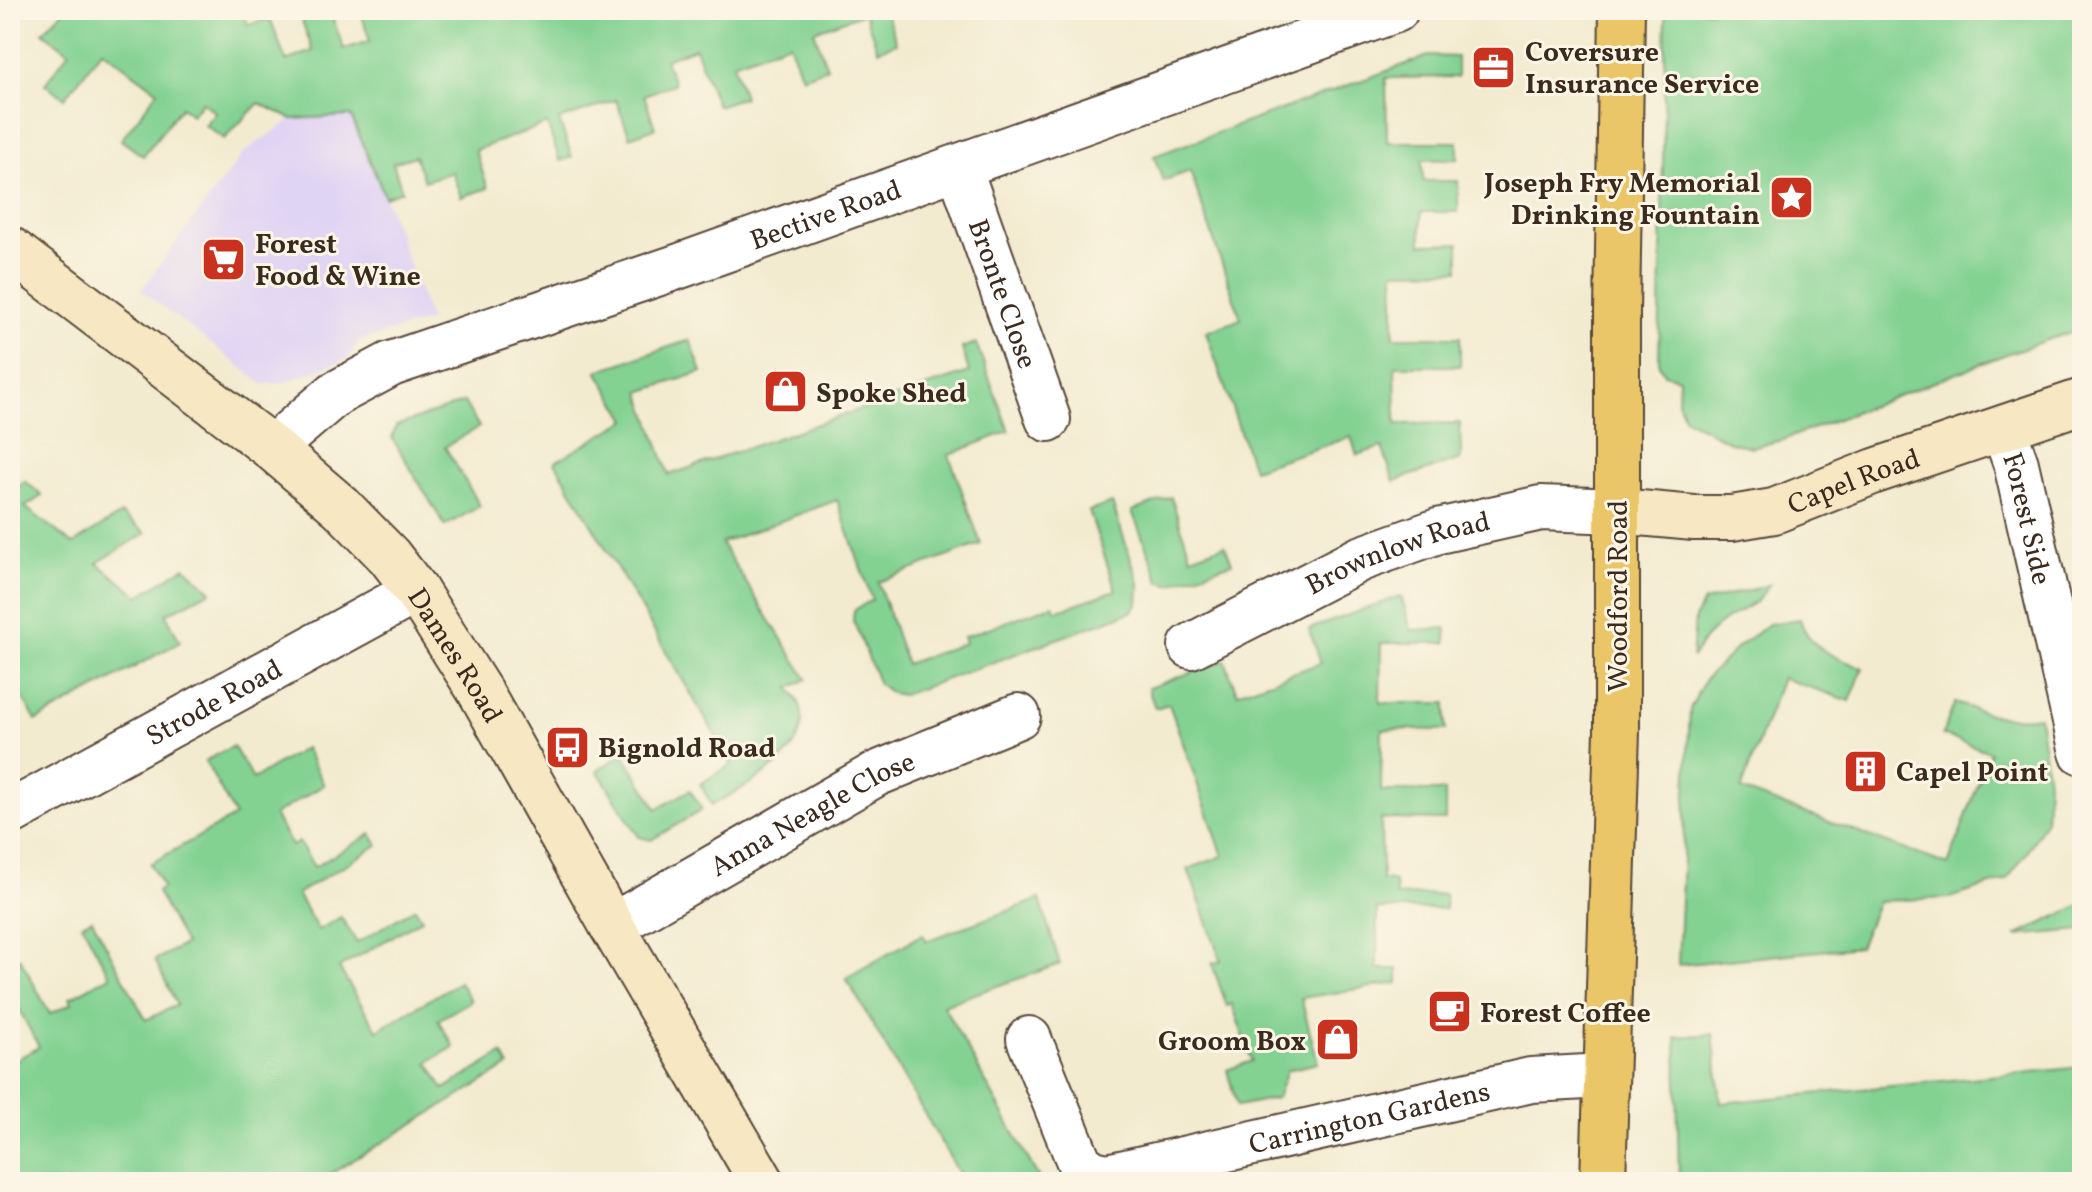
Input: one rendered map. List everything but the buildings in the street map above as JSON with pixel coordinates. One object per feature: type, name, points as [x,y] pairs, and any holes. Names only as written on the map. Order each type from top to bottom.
[{"type":"main road","name":"Woodford Road","points":[[1603,1182],[1617,731],[1617,312],[1622,10]]},
{"type":"main road","name":"Dames Road","points":[[10,249],[272,448],[341,507],[389,556],[416,591],[521,762],[612,926],[762,1182]]},
{"type":"main road","name":"Capel Road","points":[[1618,511],[1694,518],[1743,517],[1774,511],[1875,471],[2082,401]]},
{"type":"street","name":"Bective Road","points":[[272,448],[335,394],[391,364],[677,267],[1396,10]]},
{"type":"street","name":"Bronte Close","points":[[959,167],[1048,419]]},
{"type":"street","name":"Forest Side","points":[[2003,428],[2016,464],[2082,752]]},
{"type":"street","name":"Brownlow Road","points":[[1191,646],[1360,559],[1438,531],[1541,508],[1618,511]]},
{"type":"street","name":"Strode Road","points":[[10,813],[416,591]]},
{"type":"street","name":"Anna Neagle Close","points":[[612,926],[876,774],[1018,716]]},
{"type":"street","name":"Carrington Gardens","points":[[1029,1039],[1080,1164],[1093,1173],[1108,1176],[1531,1080],[1605,1076]]},
{"type":"shaded area","points":[[351,116],[385,197],[430,320],[359,341],[348,359],[282,383],[263,384],[141,290],[244,152],[292,119]]},
{"type":"green space","points":[[64,10],[243,10],[248,25],[270,18],[286,61],[313,51],[298,10],[314,10],[317,16],[330,11],[344,49],[370,41],[362,16],[380,10],[885,10],[897,43],[878,50],[864,13],[814,31],[827,68],[802,77],[789,43],[733,63],[744,97],[717,106],[695,48],[665,59],[674,84],[644,95],[655,128],[630,137],[616,100],[559,120],[572,157],[560,161],[547,124],[475,150],[488,188],[461,197],[452,172],[424,181],[415,156],[393,163],[402,191],[385,197],[351,116],[292,119],[259,103],[224,139],[205,125],[215,112],[202,102],[192,115],[181,107],[143,156],[121,140],[158,91],[102,50],[65,98],[45,84],[69,52],[43,32]]},
{"type":"green space","points":[[1666,10],[2082,10],[2082,328],[1783,440],[1752,447],[1729,442],[1685,418],[1678,401],[1679,378],[1664,374],[1659,364]]},
{"type":"green space","points":[[1428,56],[1457,57],[1457,77],[1386,78],[1387,142],[1458,142],[1458,159],[1422,160],[1423,181],[1458,181],[1458,212],[1421,212],[1421,244],[1459,243],[1459,270],[1394,271],[1394,337],[1460,337],[1460,366],[1395,366],[1396,424],[1460,423],[1461,459],[1394,481],[1382,447],[1357,455],[1351,437],[1253,469],[1206,332],[1241,319],[1190,171],[1163,181],[1154,156]]},
{"type":"green space","points":[[690,340],[702,372],[640,392],[669,475],[969,372],[962,348],[976,343],[1009,431],[949,455],[981,544],[878,582],[906,664],[965,643],[963,637],[1053,605],[1056,611],[1116,590],[1089,511],[1112,503],[1139,583],[1138,604],[1131,612],[903,695],[891,693],[879,684],[853,620],[854,610],[872,600],[837,500],[721,543],[807,679],[790,688],[800,705],[802,723],[798,739],[788,753],[742,789],[712,805],[700,784],[732,764],[555,462],[627,420],[597,371]]},
{"type":"green space","points":[[464,402],[479,427],[445,447],[480,506],[445,526],[392,438],[396,426]]},
{"type":"green space","points":[[25,481],[42,496],[25,507],[73,544],[121,514],[146,533],[97,563],[139,596],[185,567],[211,591],[166,614],[180,642],[36,721],[10,675],[10,492]]},
{"type":"green space","points":[[1171,497],[1191,557],[1225,545],[1232,563],[1170,584],[1160,582],[1132,511]]},
{"type":"green space","points":[[1769,585],[1757,601],[1722,622],[1705,638],[1692,658],[1695,618],[1703,602]]},
{"type":"green space","points":[[1401,596],[1411,630],[1446,628],[1446,643],[1381,643],[1380,703],[1446,703],[1446,730],[1382,729],[1381,791],[1445,791],[1445,820],[1381,819],[1382,880],[1395,881],[1396,896],[1445,894],[1445,909],[1377,909],[1377,969],[1398,969],[1398,983],[1301,998],[1318,1063],[1287,1070],[1277,1098],[1237,1106],[1227,1070],[1252,1061],[1232,1004],[1227,1006],[1212,964],[1221,961],[1188,869],[1223,856],[1169,704],[1155,708],[1148,688],[1225,660],[1237,693],[1321,663],[1309,629]]},
{"type":"green space","points":[[1800,619],[1817,645],[1863,668],[1850,701],[1782,678],[1741,790],[1948,865],[1990,752],[1942,735],[1955,702],[1996,715],[2017,718],[2039,716],[2048,782],[2046,820],[2007,880],[1949,898],[1878,901],[1859,947],[1678,965],[1690,709],[1705,679],[1740,645],[1769,624]]},
{"type":"green space","points":[[233,746],[253,779],[305,748],[324,785],[274,815],[292,846],[299,842],[314,867],[371,834],[378,845],[297,894],[318,930],[341,917],[357,943],[415,908],[422,919],[339,968],[377,1030],[459,982],[471,1001],[438,1020],[454,1047],[428,1062],[444,1089],[502,1054],[509,1066],[317,1182],[10,1182],[10,1063],[39,1047],[10,992],[10,963],[20,958],[50,1014],[72,1003],[70,998],[110,976],[82,924],[92,919],[146,1020],[177,1005],[155,960],[185,944],[157,892],[163,887],[150,864],[235,816],[205,761]]},
{"type":"green space","points":[[624,754],[657,809],[690,790],[702,810],[651,840],[639,837],[597,770]]},
{"type":"green space","points":[[1040,899],[1060,964],[943,1005],[1041,1182],[964,1182],[846,978],[923,934],[926,941]]},
{"type":"green space","points":[[2082,904],[2082,930],[2016,936]]},
{"type":"green space","points":[[1713,1034],[1721,1103],[2082,1067],[2082,1182],[1679,1182],[1676,1037]]},
{"type":"place","name":"Coversure Insurance Service","points":[[1494,67]]},
{"type":"place","name":"Joseph Fry Memorial Drinking Fountain","points":[[1791,198]]},
{"type":"place","name":"Forest Food & Wine","points":[[224,259]]},
{"type":"place","name":"Spoke Shed","points":[[785,392]]},
{"type":"place","name":"Bignold Road","points":[[567,747]]},
{"type":"place","name":"Capel Point","points":[[1865,771]]},
{"type":"place","name":"Forest Coffee","points":[[1449,1012]]},
{"type":"place","name":"Groom Box","points":[[1337,1040]]}]
